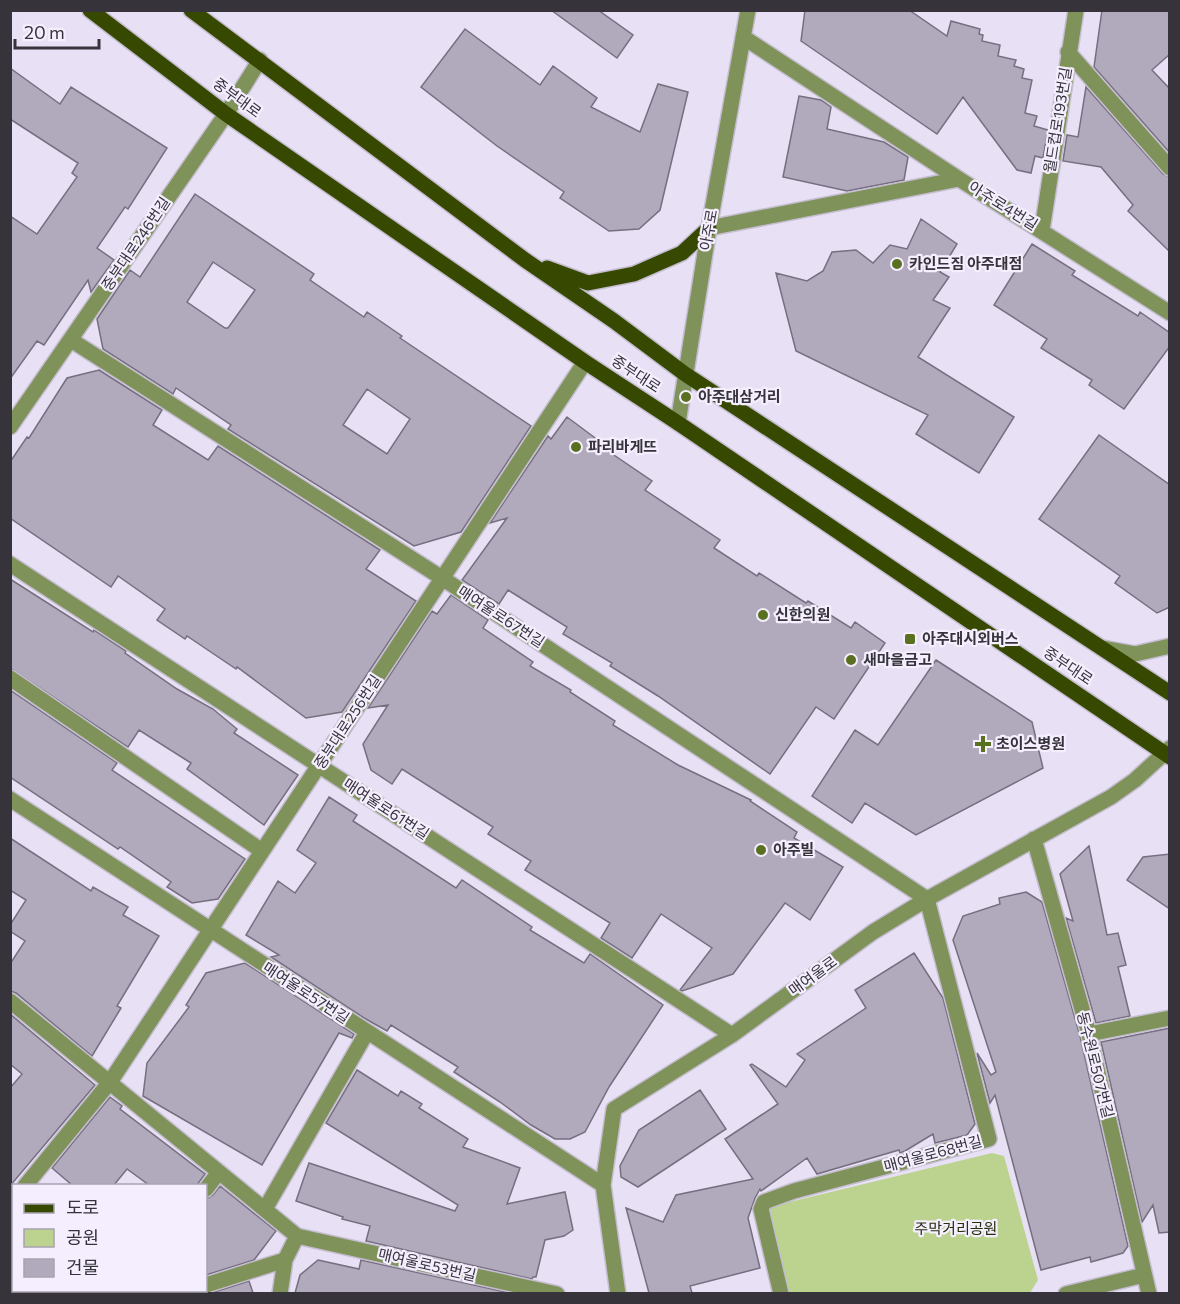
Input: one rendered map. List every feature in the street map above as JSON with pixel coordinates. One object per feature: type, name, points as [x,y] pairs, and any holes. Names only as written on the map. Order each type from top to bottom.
[{"type":"main road","name":"중부대로","points":[[90,10],[226,114],[585,362],[1167,752]]},
{"type":"main road","name":"중부대로","points":[[191,10],[525,260],[614,321],[685,374],[1170,693]]},
{"type":"main road","points":[[525,260],[588,283],[634,274],[682,253],[709,228]]},
{"type":"street","name":"아주로","points":[[678,423],[709,228],[748,10]]},
{"type":"street","name":"월드컵로193번길","points":[[1042,230],[1076,10]]},
{"type":"street","points":[[743,37],[959,178]]},
{"type":"street","points":[[1068,52],[1170,168]]},
{"type":"street","name":"중부대로246번길","points":[[10,427],[226,114],[260,60]]},
{"type":"street","name":"아주로4번길","points":[[709,228],[959,178],[1170,312]]},
{"type":"street","name":"매여울로67번길","points":[[71,340],[442,578],[927,899]]},
{"type":"street","name":"중부대로256번길","points":[[26,1184],[110,1082],[585,362]]},
{"type":"street","name":"매여울로61번길","points":[[10,564],[732,1035]]},
{"type":"street","points":[[1101,648],[1135,654],[1170,646]]},
{"type":"street","points":[[10,678],[262,851]]},
{"type":"street","name":"매여울로","points":[[618,1293],[603,1185],[614,1109],[732,1035],[873,932],[927,899],[1111,797],[1167,752]]},
{"type":"street","name":"매여울로57번길","points":[[10,799],[603,1185]]},
{"type":"street","name":"동수원로507번길","points":[[1034,839],[1089,1034],[1149,1293]]},
{"type":"street","name":"매여울로68번길","points":[[781,1293],[761,1209],[764,1202],[794,1191],[989,1139],[927,899]]},
{"type":"street","points":[[10,1000],[297,1236],[285,1260],[280,1293]]},
{"type":"street","points":[[1089,1034],[1170,1017]]},
{"type":"street","points":[[265,1209],[368,1032]]},
{"type":"street","points":[[207,1188],[219,1172]]},
{"type":"street","name":"매여울로53번길","points":[[297,1236],[557,1293]]},
{"type":"street","points":[[207,1285],[285,1260]]},
{"type":"street","points":[[1066,1293],[1144,1275]]},
{"type":"green space","name":"주막거리공원","points":[[992,1153],[1004,1156],[1038,1280],[1030,1293],[785,1293],[766,1216],[769,1207]]},
{"type":"building","points":[[551,10],[598,10],[633,35],[617,58]]},
{"type":"building","points":[[805,10],[909,10],[947,36],[951,21],[980,29],[979,34],[983,35],[982,41],[1000,45],[998,56],[1016,60],[1014,66],[1024,69],[1022,78],[1032,80],[1025,113],[1037,116],[1034,126],[1048,130],[1043,158],[1035,156],[1031,173],[1017,170],[963,97],[937,134],[801,41]]},
{"type":"building","points":[[1102,10],[1170,10],[1170,54],[1152,70],[1170,89],[1170,153],[1094,67]]},
{"type":"building","points":[[465,29],[540,85],[553,66],[597,98],[591,107],[640,132],[658,84],[688,92],[660,210],[639,229],[609,231],[560,198],[564,192],[497,146],[421,87]]},
{"type":"building","points":[[10,68],[60,104],[71,87],[167,148],[128,209],[125,207],[97,248],[114,260],[91,292],[88,280],[44,345],[37,341],[10,379],[10,216],[37,234],[77,177],[72,173],[78,163],[10,119]]},
{"type":"building","points":[[1086,87],[1163,174],[1170,177],[1170,252],[1128,211],[1133,205],[1101,167],[1063,161],[1067,135],[1078,137]]},
{"type":"building","points":[[799,96],[821,100],[831,107],[827,129],[884,142],[908,157],[904,180],[847,191],[783,177]]},
{"type":"building","points":[[195,194],[314,274],[310,280],[364,317],[367,312],[402,336],[400,338],[531,426],[461,532],[414,546],[228,429],[231,425],[176,388],[173,394],[103,349],[97,319],[130,270],[140,277]],"holes":[[[213,262],[255,290],[228,328],[187,302]],[[367,389],[410,419],[387,454],[343,425]]]},
{"type":"building","points":[[921,219],[957,244],[940,272],[949,277],[933,300],[950,308],[918,357],[1014,417],[979,473],[916,434],[928,415],[796,351],[776,273],[807,281],[823,271],[832,252],[856,250],[873,263],[890,245],[907,249]]},
{"type":"building","points":[[1032,244],[1075,271],[1072,275],[1138,316],[1140,312],[1170,333],[1170,346],[1124,409],[1089,385],[1092,380],[1041,348],[1047,339],[994,305]]},
{"type":"building","points":[[99,370],[162,410],[153,425],[208,460],[218,446],[380,550],[366,569],[416,601],[342,712],[306,718],[237,667],[236,669],[187,636],[185,639],[157,620],[165,609],[118,576],[111,587],[10,518],[10,462],[27,437],[29,438],[67,378]]},
{"type":"building","points":[[567,417],[610,449],[608,451],[652,481],[645,490],[720,540],[714,548],[757,576],[759,573],[851,628],[855,622],[885,643],[834,719],[816,707],[770,774],[658,696],[610,666],[612,663],[563,634],[567,627],[508,590],[499,604],[462,580],[507,518],[490,523],[548,436],[551,439]]},
{"type":"building","points":[[1099,435],[1170,485],[1170,607],[1157,613],[1115,583],[1120,576],[1039,519]]},
{"type":"building","points":[[10,579],[126,651],[125,653],[177,689],[213,709],[237,729],[234,733],[298,775],[264,825],[187,769],[191,763],[139,730],[128,747],[10,668]]},
{"type":"building","points":[[451,595],[488,620],[483,628],[533,662],[530,666],[571,690],[570,692],[615,721],[613,725],[678,765],[751,800],[797,832],[794,838],[843,867],[810,920],[785,903],[733,974],[682,991],[680,990],[712,948],[661,914],[632,958],[601,938],[610,923],[525,870],[531,861],[488,834],[493,827],[402,769],[392,784],[371,770],[363,744],[388,705],[368,708],[432,611],[437,614]]},
{"type":"building","name":"초이스병원","points":[[936,660],[1032,722],[1043,768],[916,835],[865,803],[852,823],[812,796],[855,730],[878,745]]},
{"type":"building","points":[[10,690],[117,763],[112,770],[245,859],[218,899],[192,903],[167,887],[171,882],[10,777]]},
{"type":"building","points":[[329,797],[357,815],[353,821],[456,888],[462,880],[532,927],[530,930],[584,963],[590,954],[663,1005],[609,1087],[585,1132],[570,1139],[555,1139],[454,1072],[458,1067],[391,1025],[387,1031],[364,1018],[271,957],[279,955],[246,935],[278,881],[295,893],[316,863],[297,850]]},
{"type":"building","points":[[10,838],[91,891],[93,887],[128,907],[123,915],[159,936],[117,1006],[121,1008],[92,1056],[16,993],[10,991],[10,964],[25,941],[10,931],[10,925],[26,900],[10,890]]},
{"type":"building","points":[[1089,846],[1107,935],[1118,933],[1126,965],[1118,967],[1130,1016],[1096,1023],[1066,918],[1073,921],[1060,874]]},
{"type":"building","points":[[1170,854],[1170,909],[1127,880],[1143,857]]},
{"type":"building","points":[[1026,892],[1042,902],[1080,1036],[1128,1246],[1123,1253],[1091,1262],[1090,1257],[1041,1270],[995,1095],[990,1103],[977,1053],[991,1075],[996,1072],[953,940],[963,916],[1000,904],[999,898]]},
{"type":"building","points":[[914,953],[943,998],[975,1124],[967,1135],[935,1143],[933,1134],[900,1153],[899,1150],[817,1174],[807,1158],[761,1191],[760,1189],[755,1198],[748,1218],[760,1268],[690,1286],[692,1293],[649,1293],[626,1208],[663,1222],[676,1195],[753,1179],[725,1139],[778,1104],[750,1065],[752,1064],[786,1087],[805,1060],[797,1054],[866,1008],[855,990]]},
{"type":"building","points":[[245,963],[354,1034],[352,1038],[339,1033],[262,1165],[143,1096],[147,1063],[189,1007],[186,1005],[206,973]]},
{"type":"building","points":[[10,1014],[95,1085],[10,1186],[10,1088],[22,1074],[10,1064]]},
{"type":"building","points":[[1170,1028],[1170,1232],[1159,1233],[1153,1205],[1142,1222],[1101,1042]]},
{"type":"building","points":[[357,1070],[398,1096],[401,1091],[422,1104],[419,1108],[468,1139],[463,1147],[520,1168],[507,1204],[565,1192],[573,1230],[564,1236],[545,1240],[536,1277],[532,1279],[366,1241],[370,1226],[342,1219],[343,1217],[296,1201],[309,1163],[455,1211],[458,1205],[326,1123]]},
{"type":"building","points":[[700,1090],[726,1129],[638,1187],[621,1177],[620,1166],[639,1130]]},
{"type":"building","points":[[110,1097],[122,1106],[120,1109],[205,1174],[198,1184],[148,1184],[127,1169],[115,1184],[71,1184],[52,1168]]},
{"type":"building","points":[[220,1186],[276,1231],[254,1260],[207,1275],[207,1198]]},
{"type":"building","points":[[318,1260],[359,1269],[361,1260],[510,1293],[295,1293],[300,1275]]},
{"type":"building","points":[[249,1281],[253,1293],[211,1293]]},
{"type":"place","name":"카인드짐 아주대점","points":[[897,264]]},
{"type":"place","name":"아주대삼거리","points":[[686,397]]},
{"type":"place","name":"파리바게뜨","points":[[576,447]]},
{"type":"place","name":"신한의원","points":[[763,615]]},
{"type":"place","name":"아주대시외버스","points":[[910,639]]},
{"type":"place","name":"새마을금고","points":[[851,660]]},
{"type":"place","name":"초이스병원","points":[[983,744]]},
{"type":"place","name":"아주빌","points":[[761,850]]}]
